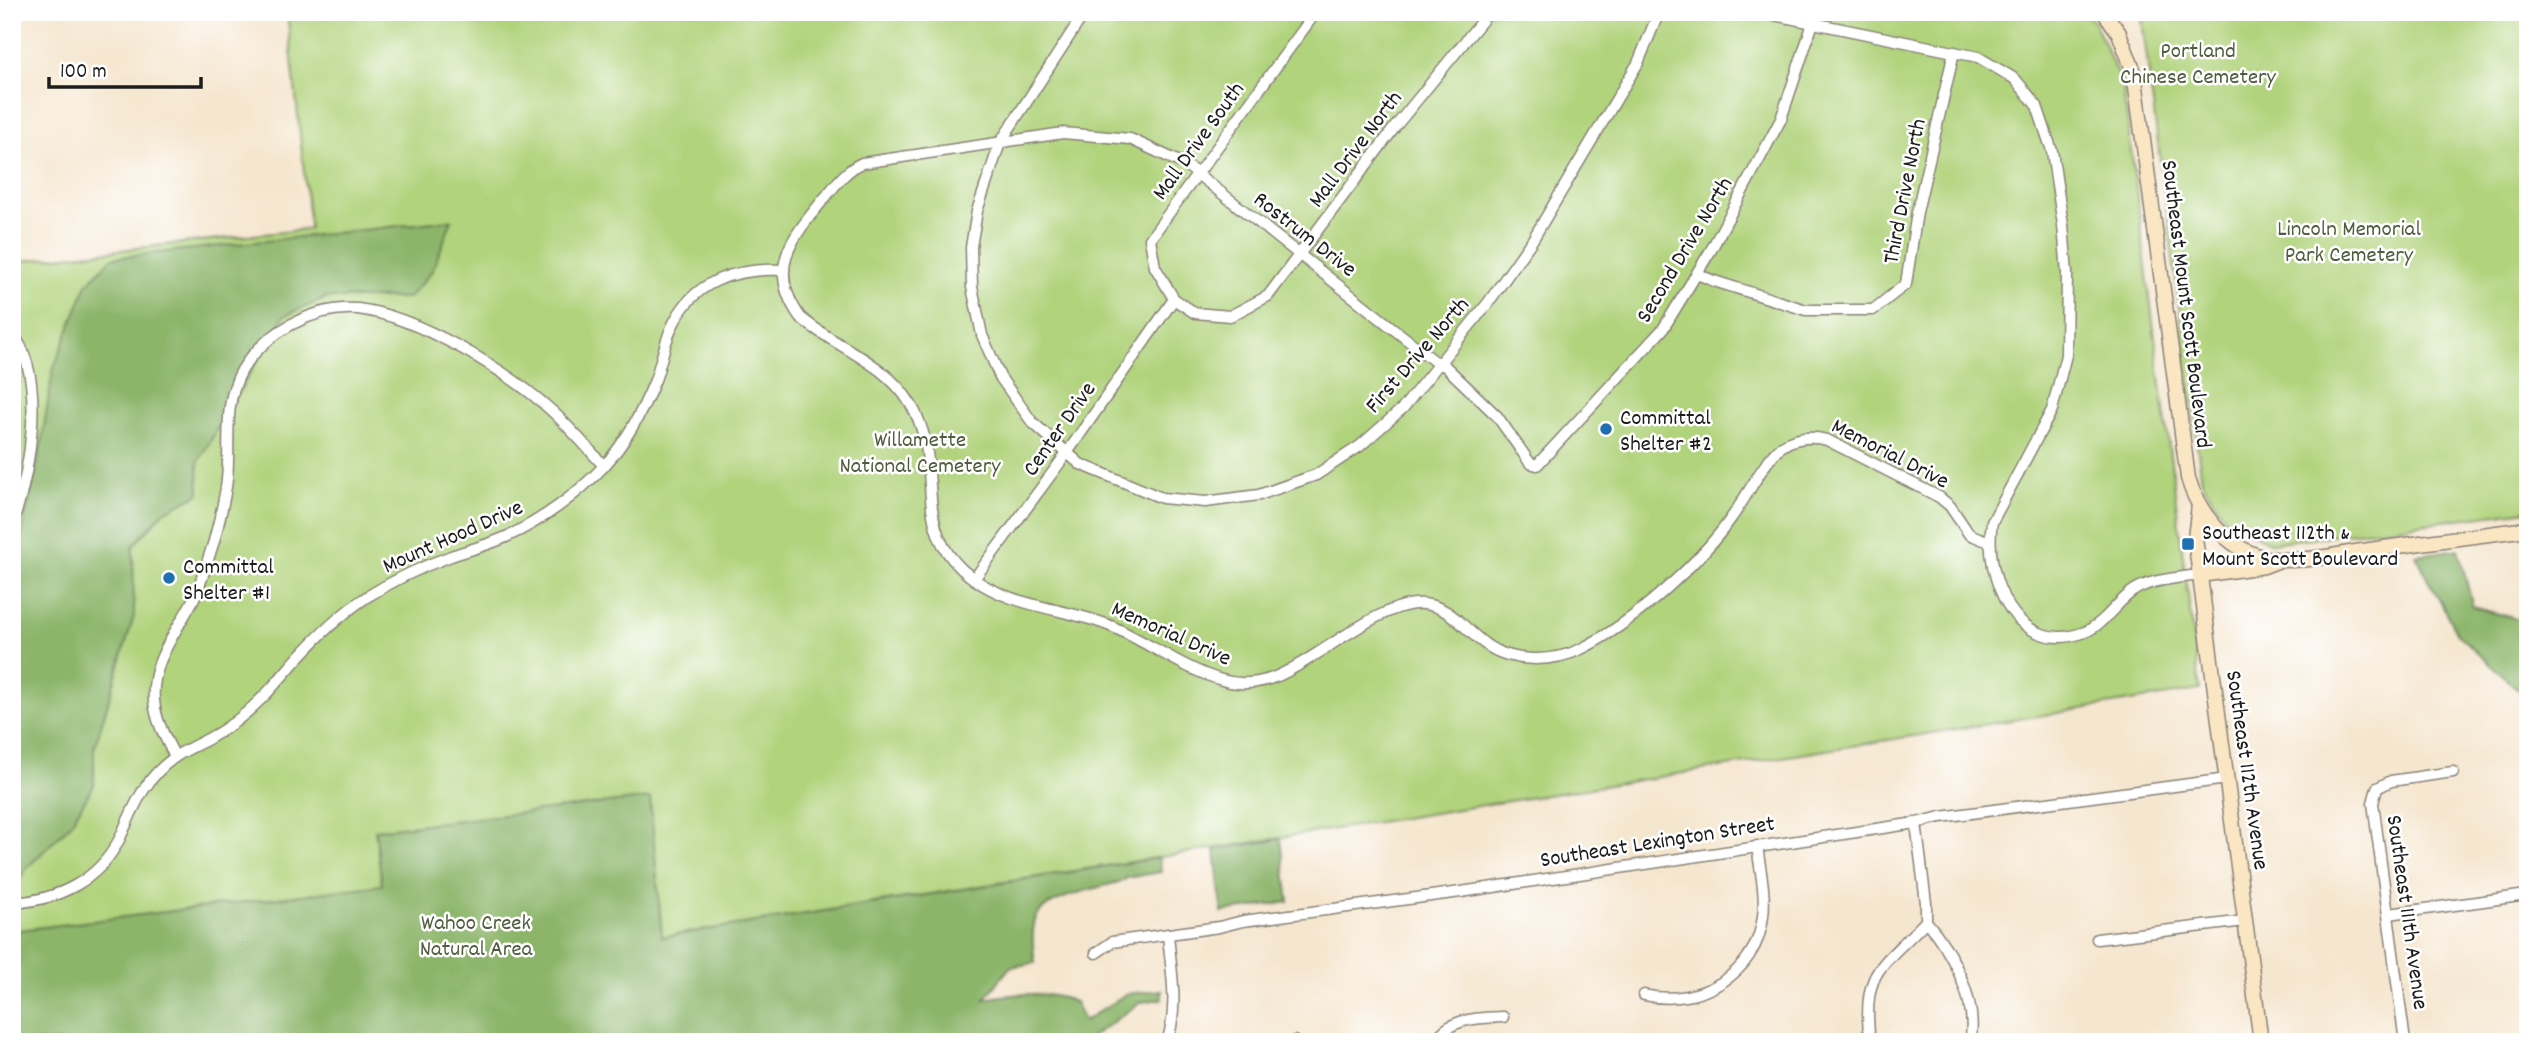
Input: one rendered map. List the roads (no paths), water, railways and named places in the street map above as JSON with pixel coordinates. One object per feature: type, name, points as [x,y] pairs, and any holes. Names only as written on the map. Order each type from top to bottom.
[{"type":"main road","name":"Southeast Mount Scott Boulevard","points":[[2104,12],[2119,33],[2134,72],[2187,470],[2199,505],[2212,523],[2235,543],[2261,556],[2282,559],[2323,556],[2528,528]]},
{"type":"main road","name":"Southeast 112th Avenue","points":[[2199,505],[2195,538],[2261,1042]]},
{"type":"main road","name":"Southeast Mount Scott Boulevard","points":[[2200,575],[2264,566],[2282,559]]},
{"type":"street","name":"First Drive North","points":[[1085,12],[1000,143],[977,211],[971,247],[972,288],[982,335],[1000,377],[1032,422],[1080,464],[1162,498],[1205,502],[1259,495],[1315,475],[1360,446],[1403,408],[1488,303],[1533,239],[1638,63],[1659,12]]},
{"type":"street","name":"Mall Drive South","points":[[1174,299],[1155,267],[1150,239],[1316,12]]},
{"type":"street","name":"Mall Drive North","points":[[1174,299],[1195,313],[1230,316],[1268,296],[1395,127],[1489,12]]},
{"type":"street","points":[[1760,12],[1978,57],[1999,67],[2015,79],[2037,106],[2052,151],[2066,251],[2068,331],[2061,382],[2043,430],[1992,522],[1989,542],[1994,578],[2003,599],[2015,616],[2048,636],[2069,636],[2087,631],[2103,621],[2118,603],[2136,589],[2200,575]]},
{"type":"street","name":"Second Drive North","points":[[1537,466],[1663,329],[1697,274],[1781,119],[1813,23]]},
{"type":"street","name":"Third Drive North","points":[[1697,274],[1806,310],[1873,310],[1906,284],[1917,212],[1954,52]]},
{"type":"street","name":"Rostrum Drive","points":[[1000,143],[1063,133],[1130,139],[1186,165],[1438,364],[1445,366],[1497,416],[1530,463],[1537,466]]},
{"type":"street","name":"Memorial Drive","points":[[1000,143],[862,163],[853,167],[795,234],[785,257],[783,277],[786,292],[800,317],[870,363],[891,380],[908,399],[917,415],[927,446],[931,472],[931,512],[939,540],[946,553],[974,579],[1008,598],[1085,616],[1113,627],[1205,674],[1221,680],[1245,683],[1277,677],[1376,618],[1399,607],[1414,604],[1427,604],[1453,615],[1488,646],[1522,658],[1553,659],[1582,649],[1627,620],[1675,579],[1729,522],[1753,488],[1769,458],[1781,447],[1802,438],[1815,437],[1827,440],[1926,489],[1950,506],[1969,534],[1989,542]]},
{"type":"street","name":"Mount Hood Drive","points":[[12,903],[51,897],[72,889],[97,870],[119,839],[145,785],[175,757],[219,733],[248,711],[272,689],[319,635],[363,600],[414,571],[493,543],[526,527],[564,500],[604,466],[623,439],[644,404],[671,330],[683,308],[705,287],[729,275],[753,270],[784,270]]},
{"type":"street","name":"Center Drive","points":[[974,579],[1067,453],[1174,299]]},
{"type":"street","points":[[175,757],[155,708],[155,675],[161,657],[195,595],[214,539],[226,486],[228,412],[232,392],[241,371],[275,335],[304,318],[338,309],[362,310],[407,324],[473,355],[506,375],[553,411],[604,466]]},
{"type":"street","points":[[12,333],[25,358],[31,399],[29,461],[12,525]]},
{"type":"street","name":"Southeast 111th Avenue","points":[[2405,1042],[2373,803],[2377,788],[2391,781],[2453,772]]},
{"type":"street","name":"Southeast Lexington Street","points":[[1096,953],[1112,942],[1322,909],[1400,901],[1941,817],[2227,779]]},
{"type":"street","points":[[1916,823],[1926,921],[1945,945],[1960,974],[1968,1003],[1970,1042]]},
{"type":"street","points":[[1644,995],[1658,999],[1676,998],[1709,991],[1741,965],[1755,943],[1764,915],[1758,846]]},
{"type":"street","points":[[2389,914],[2527,897]]},
{"type":"street","points":[[1870,1042],[1866,1004],[1874,978],[1882,964],[1926,921]]},
{"type":"street","points":[[2097,939],[2245,921]]},
{"type":"street","points":[[1167,1042],[1173,1023],[1174,1003],[1168,934]]},
{"type":"street","points":[[1436,1042],[1447,1028],[1459,1022],[1503,1017]]},
{"type":"place","name":"Committal Shelter #2","points":[[1606,429]]},
{"type":"place","name":"Southeast 112th & Mount Scott Boulevard","points":[[2188,544]]},
{"type":"place","name":"Committal Shelter #1","points":[[169,578]]},
{"type":"park label","name":"Portland Chinese Cemetery","points":[[2198,62]]},
{"type":"park label","name":"Lincoln Memorial Park Cemetery","points":[[2349,240]]},
{"type":"park label","name":"Willamette National Cemetery","points":[[920,451]]},
{"type":"park label","name":"Wahoo Creek Natural Area","points":[[476,934]]}]
